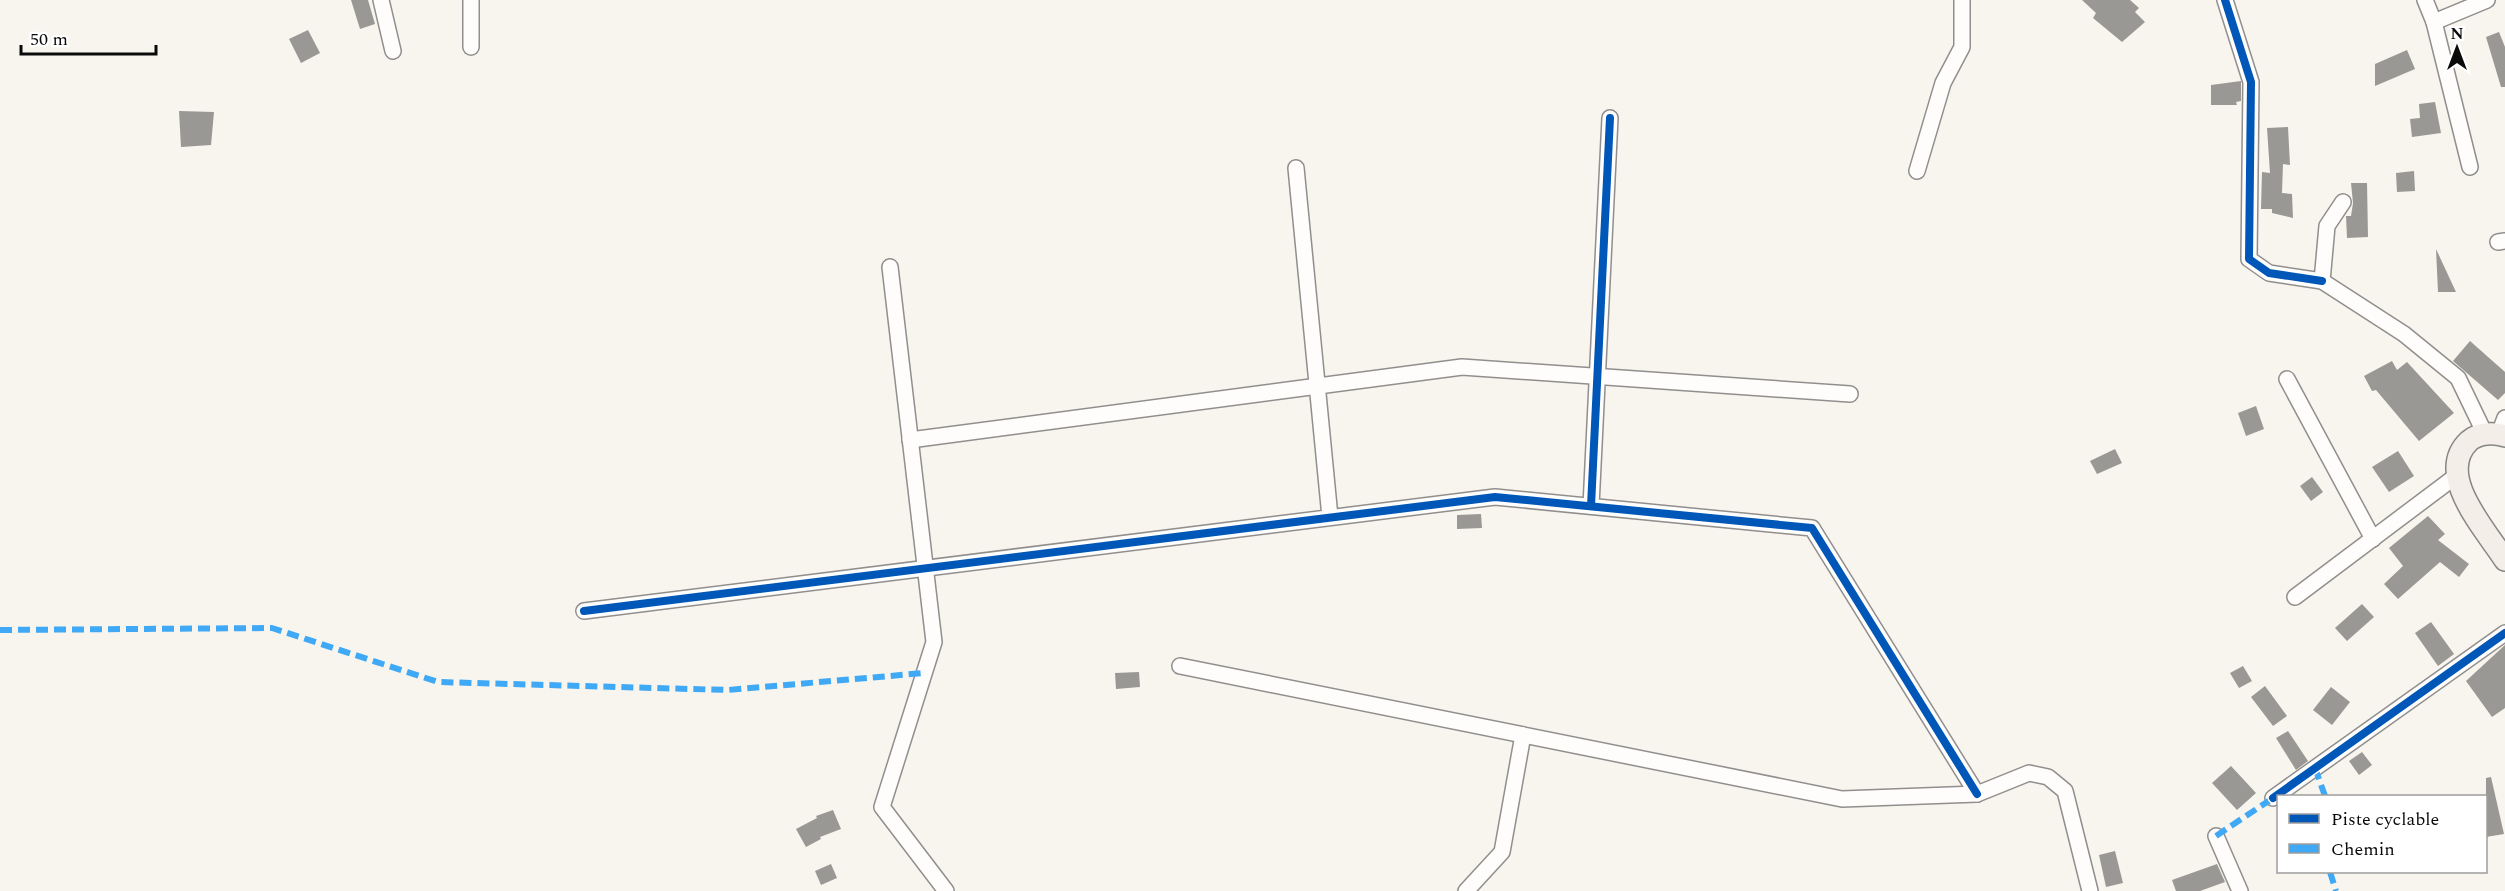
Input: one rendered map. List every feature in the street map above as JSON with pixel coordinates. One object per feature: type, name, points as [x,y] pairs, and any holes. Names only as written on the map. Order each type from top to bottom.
[{"type":"street","points":[[381,0],[393,51]]},
{"type":"street","points":[[471,0],[471,47]]},
{"type":"street","points":[[1917,171],[1943,83],[1962,47],[1962,0]]},
{"type":"street","points":[[2225,0],[2251,82],[2250,258],[2269,273],[2322,281],[2404,334],[2458,378],[2498,430],[2471,439],[2458,454],[2456,476],[2467,503],[2505,560]]},
{"type":"street","points":[[2425,0],[2434,22],[2470,167]]},
{"type":"street","points":[[2434,22],[2487,0]]},
{"type":"street","points":[[1591,506],[1610,118]]},
{"type":"street","points":[[1296,168],[1330,517]]},
{"type":"street","points":[[2322,281],[2327,225],[2343,202]]},
{"type":"street","points":[[890,267],[934,642],[882,807],[946,891]]},
{"type":"street","points":[[910,440],[1462,367],[1850,394]]},
{"type":"street","points":[[2287,380],[2373,538]]},
{"type":"street","points":[[2295,597],[2456,476]]},
{"type":"street","points":[[584,611],[1495,496],[1812,528],[1977,794]]},
{"type":"street","points":[[2277,795],[2505,633]]},
{"type":"street","points":[[1180,666],[1842,799],[1977,794],[2029,773],[2048,777],[2065,791],[2090,891]]},
{"type":"street","points":[[1466,891],[1502,852],[1523,735]]},
{"type":"street","points":[[2273,798],[2277,795]]},
{"type":"street","points":[[2216,836],[2240,891]]},
{"type":"building","points":[[351,0],[368,0],[375,24],[360,29]]},
{"type":"building","points":[[2082,0],[2130,0],[2139,8],[2135,12],[2145,22],[2122,42],[2093,18],[2096,13]]},
{"type":"building","points":[[308,30],[320,53],[301,63],[289,39]]},
{"type":"building","points":[[2499,32],[2505,47],[2505,87],[2501,87],[2486,37]]},
{"type":"building","points":[[2407,50],[2415,69],[2375,86],[2375,64]]},
{"type":"building","points":[[2241,81],[2241,101],[2236,102],[2237,105],[2211,105],[2211,85]]},
{"type":"building","points":[[2435,102],[2441,133],[2412,137],[2410,119],[2420,118],[2419,104]]},
{"type":"building","points":[[179,111],[214,112],[211,145],[181,147]]},
{"type":"building","points":[[2288,127],[2290,165],[2283,164],[2282,193],[2292,194],[2293,218],[2272,213],[2272,209],[2261,209],[2262,172],[2270,173],[2267,128]]},
{"type":"building","points":[[2414,171],[2415,191],[2397,192],[2396,173]]},
{"type":"building","points":[[2351,183],[2367,183],[2368,237],[2347,238],[2346,216],[2351,216],[2353,203]]},
{"type":"building","points":[[2436,249],[2456,292],[2438,292]]},
{"type":"building","points":[[2470,341],[2505,372],[2505,393],[2498,400],[2453,361]]},
{"type":"building","points":[[2392,361],[2397,370],[2407,362],[2454,413],[2419,441],[2376,390],[2372,391],[2364,376]]},
{"type":"building","points":[[2256,406],[2264,429],[2246,436],[2238,413]]},
{"type":"building","points":[[2115,449],[2122,463],[2097,474],[2090,461]]},
{"type":"building","points":[[2398,451],[2414,476],[2389,492],[2372,467]]},
{"type":"building","points":[[2312,477],[2323,492],[2311,501],[2300,486]]},
{"type":"building","points":[[1481,514],[1482,528],[1457,529],[1457,515]]},
{"type":"building","points":[[2428,516],[2445,534],[2438,540],[2469,564],[2459,577],[2440,562],[2398,599],[2384,584],[2403,566],[2389,548]]},
{"type":"building","points":[[2362,604],[2374,617],[2347,641],[2335,628]]},
{"type":"building","points":[[2431,622],[2454,654],[2438,666],[2415,633]]},
{"type":"building","points":[[2505,645],[2505,708],[2492,717],[2466,681]]},
{"type":"building","points":[[2243,666],[2252,681],[2239,688],[2230,673]]},
{"type":"building","points":[[1139,672],[1140,687],[1116,689],[1115,673]]},
{"type":"building","points":[[2265,686],[2287,716],[2273,726],[2251,697]]},
{"type":"building","points":[[2331,687],[2350,702],[2332,725],[2313,710]]},
{"type":"building","points":[[2288,731],[2308,761],[2296,770],[2276,738]]},
{"type":"building","points":[[2362,752],[2372,765],[2359,775],[2349,761]]},
{"type":"building","points":[[2231,766],[2256,793],[2237,810],[2212,783]]},
{"type":"building","points":[[2491,777],[2504,834],[2487,837],[2487,795],[2486,778]]},
{"type":"building","points":[[833,810],[841,829],[820,837],[821,839],[806,847],[796,829],[817,818],[816,816]]},
{"type":"building","points":[[2115,851],[2123,883],[2106,887],[2099,855]]},
{"type":"building","points":[[831,864],[837,878],[821,885],[815,871]]},
{"type":"building","points":[[2217,864],[2225,882],[2200,891],[2176,891],[2172,880]]},
{"type":"marked path","points":[[0,630],[272,628],[438,682],[728,690],[924,673]]},
{"type":"marked path","points":[[2315,768],[2325,795]]},
{"type":"marked path","points":[[2216,836],[2273,798]]},
{"type":"marked path","points":[[2330,873],[2336,891]]},
{"type":"cycle path","points":[[2225,0],[2251,82],[2249,259],[2269,273],[2322,281]]},
{"type":"cycle path","points":[[1591,506],[1610,118]]},
{"type":"cycle path","points":[[584,611],[1495,497],[1812,528],[1977,794]]},
{"type":"cycle path","points":[[2277,795],[2505,633]]},
{"type":"cycle path","points":[[2273,798],[2277,795]]}]
